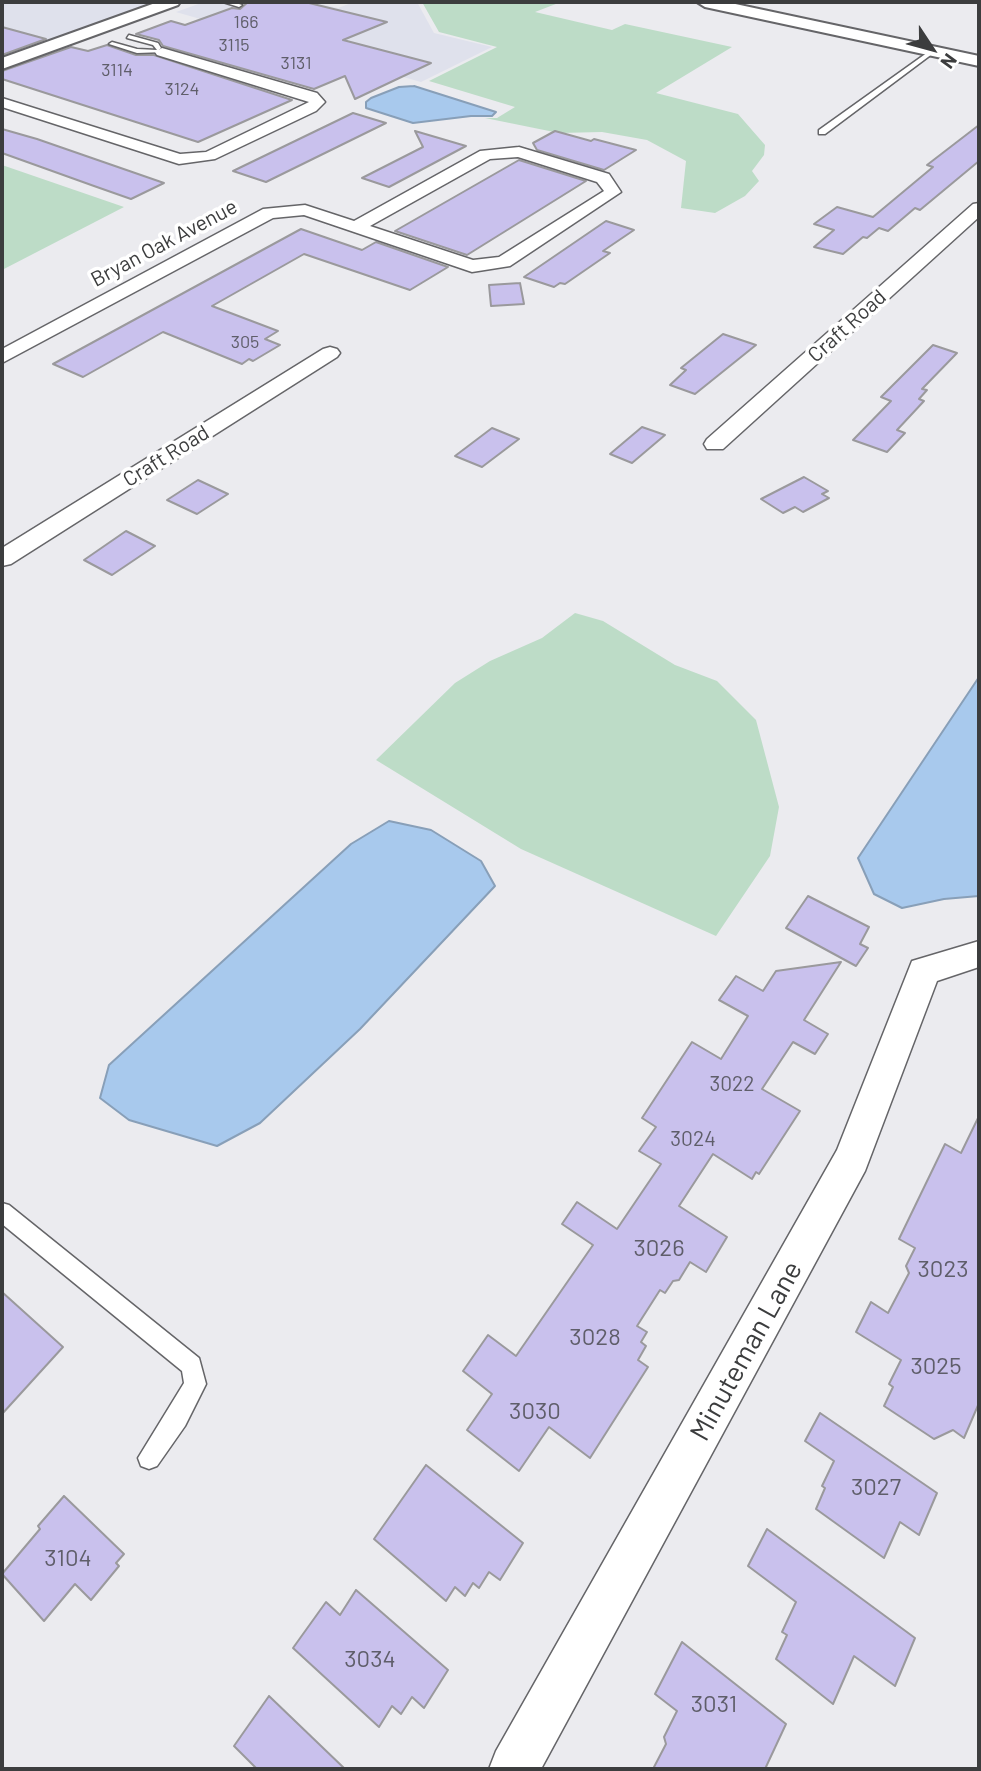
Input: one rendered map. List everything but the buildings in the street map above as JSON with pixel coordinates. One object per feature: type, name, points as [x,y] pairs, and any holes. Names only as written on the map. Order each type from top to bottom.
[{"type":"street","points":[[2,64],[172,2]]},
{"type":"street","points":[[705,2],[979,61]]},
{"type":"street","points":[[2,102],[179,159],[209,156],[312,108],[318,102],[312,96],[162,52]]},
{"type":"street","name":"Bryan Oak Avenue","points":[[2,357],[269,213],[304,210],[355,227],[472,266],[504,262],[613,192],[603,178],[519,152],[486,154],[355,227]]},
{"type":"street","name":"Craft Road","points":[[715,444],[979,208]]},
{"type":"street","name":"Craft Road","points":[[2,559],[330,352]]},
{"type":"street","name":"Minuteman Lane","points":[[514,1769],[852,1159],[925,971],[979,954]]},
{"type":"lane","points":[[226,2],[239,5]]},
{"type":"lane","points":[[129,37],[156,44],[162,52]]},
{"type":"lane","points":[[112,44],[136,51],[162,52]]},
{"type":"lane","points":[[822,132],[933,51]]},
{"type":"lane","points":[[2,1212],[192,1365],[195,1384],[177,1418],[149,1458]]},
{"type":"shaded area","points":[[2,2],[164,2],[2,61]]},
{"type":"shaded area","points":[[204,2],[311,2],[338,8],[354,2],[417,2],[434,33],[492,47],[421,82],[176,12]]},
{"type":"green space","points":[[422,2],[561,2],[535,12],[612,30],[625,24],[732,47],[656,93],[738,114],[765,145],[764,155],[752,171],[759,181],[745,196],[715,213],[681,208],[686,161],[647,140],[602,132],[559,133],[485,118],[497,118],[515,107],[429,81],[497,47],[439,32]]},
{"type":"green space","points":[[2,165],[124,207],[2,270]]},
{"type":"green space","points":[[575,613],[603,621],[675,665],[717,681],[756,720],[779,807],[770,856],[716,936],[521,849],[376,760],[455,683],[490,661],[542,638]]},
{"type":"water","points":[[414,86],[496,112],[492,116],[413,123],[366,108],[366,102],[371,98],[399,87]]},
{"type":"water","points":[[979,677],[979,896],[944,899],[902,908],[874,894],[858,858]]},
{"type":"water","points":[[389,821],[431,830],[481,861],[495,886],[360,1029],[260,1123],[217,1146],[129,1120],[100,1098],[109,1065],[351,844]]}]
